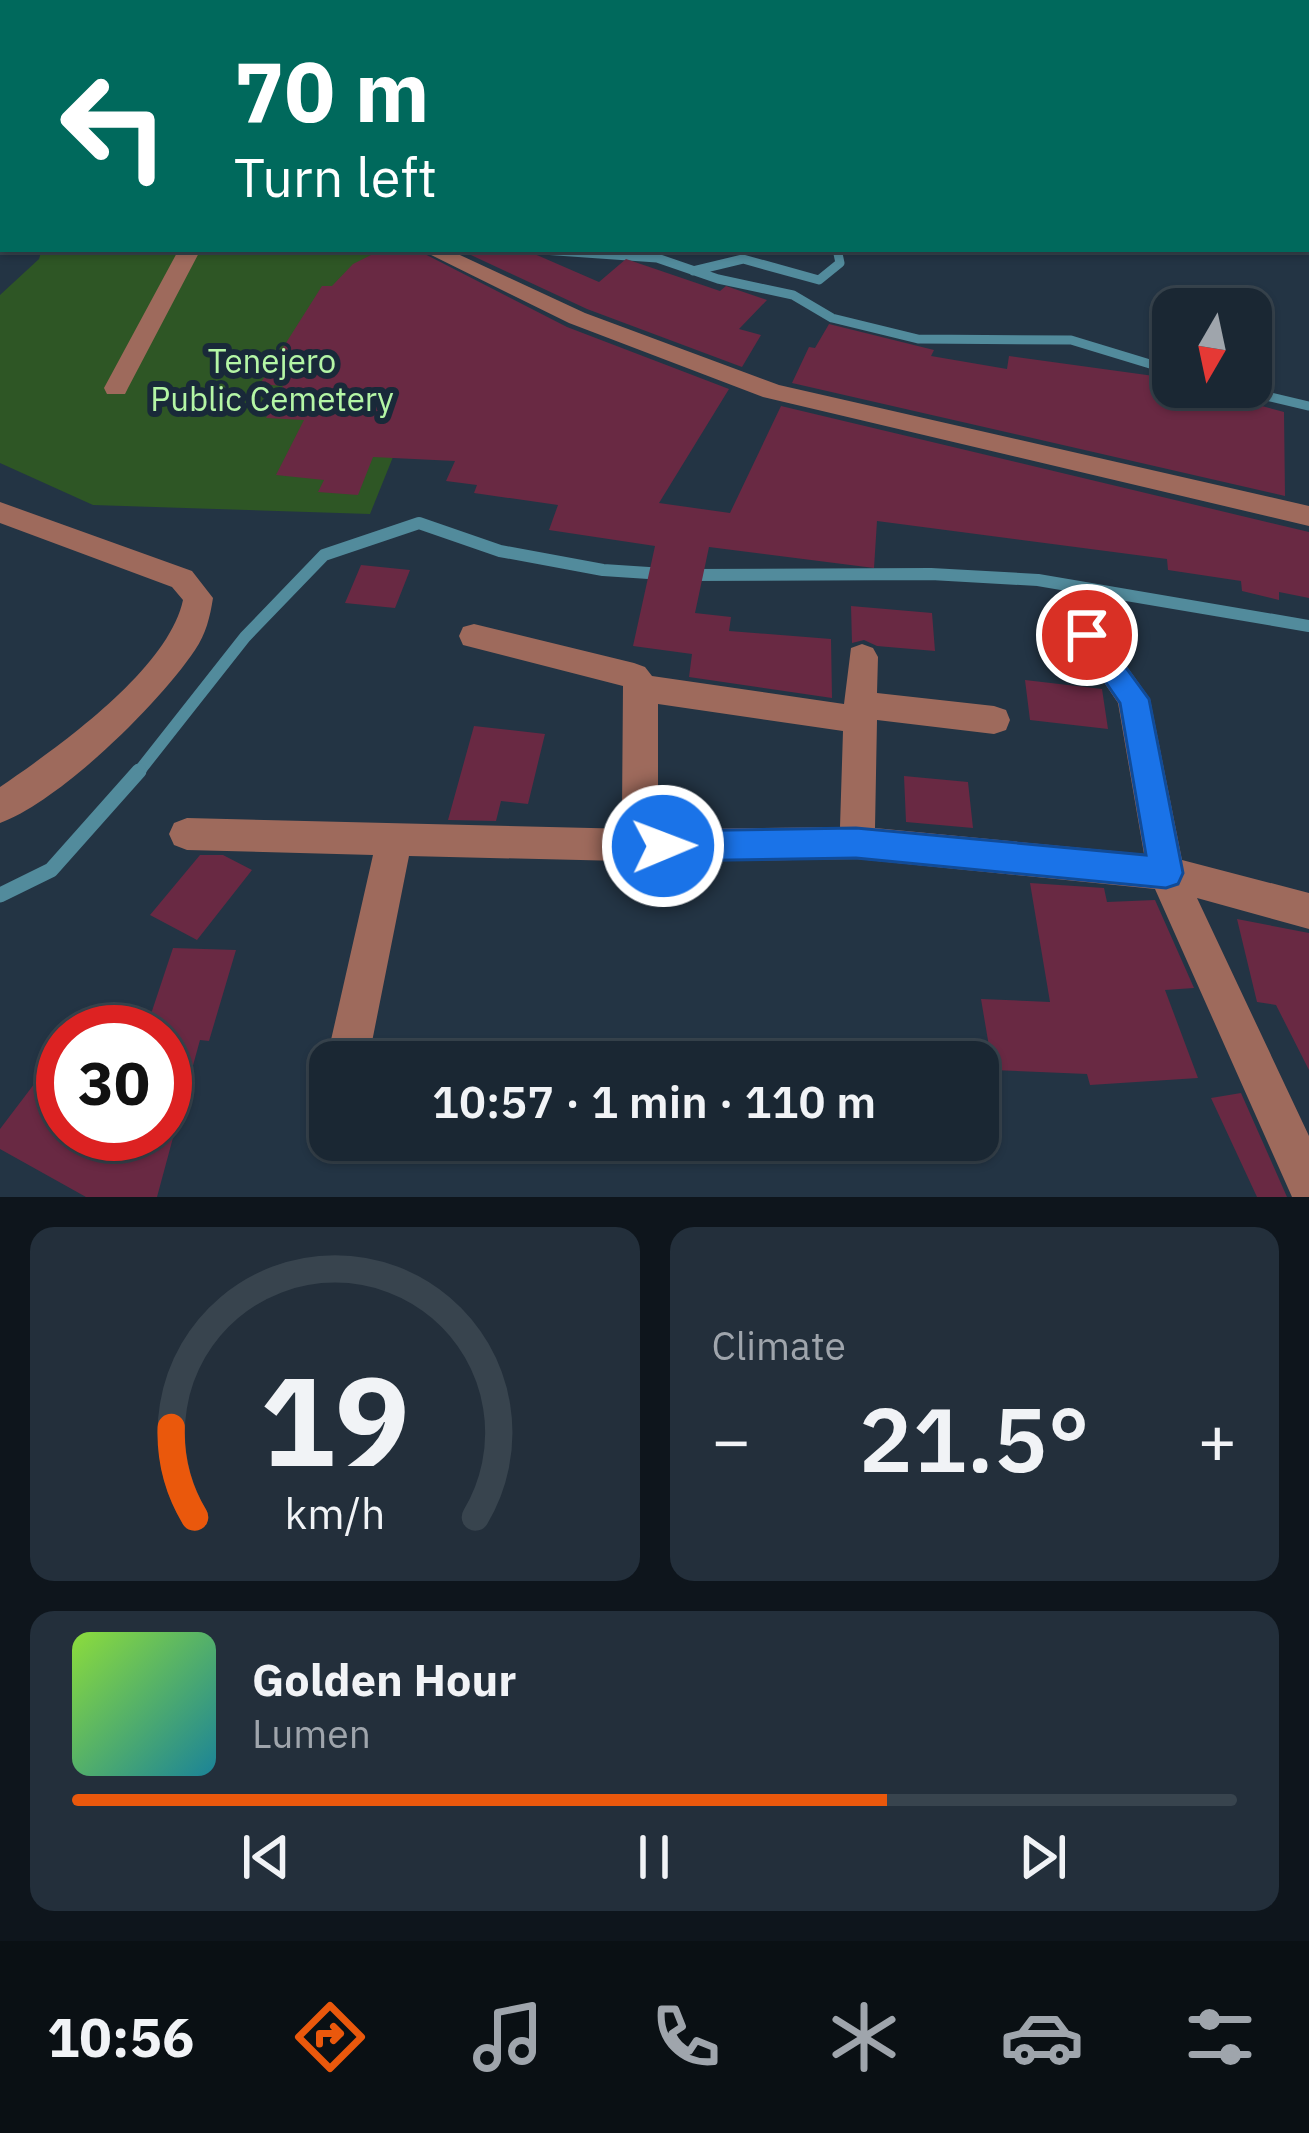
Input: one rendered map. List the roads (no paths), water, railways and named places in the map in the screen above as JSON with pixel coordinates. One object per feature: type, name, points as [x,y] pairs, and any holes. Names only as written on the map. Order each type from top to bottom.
[{"type":"street","points":[[116,388],[188,252]]},
{"type":"street","points":[[436,252],[577,318],[772,391],[1309,516]]},
{"type":"street","points":[[0,512],[182,579],[198,598],[194,624],[183,643],[92,742],[0,807]]},
{"type":"street","points":[[1087,635],[1134,699],[1166,873],[1309,1184]]},
{"type":"street","points":[[474,636],[634,676],[642,688],[640,811],[663,846]]},
{"type":"street","points":[[856,843],[862,657]]},
{"type":"street","points":[[642,688],[861,713],[994,720]]},
{"type":"street","points":[[187,834],[663,846],[856,843],[1166,873],[1309,911]]},
{"type":"street","points":[[351,1041],[395,839]]},
{"type":"waterway","points":[[571,252],[657,258],[694,271]]},
{"type":"waterway","points":[[694,271],[743,259],[819,280],[840,263],[838,252]]},
{"type":"waterway","points":[[694,271],[793,295],[832,318],[918,339],[1071,340],[1152,365]]},
{"type":"waterway","points":[[1272,397],[1309,406]]},
{"type":"waterway","points":[[137,774],[245,637],[324,555],[419,523],[500,551],[603,570],[664,574]]},
{"type":"waterway","points":[[690,575],[931,574],[1038,580],[1309,626]]},
{"type":"waterway","points":[[0,895],[51,870],[139,771]]},
{"type":"park label","name":"Tenejero Public Cemetery","points":[[272,380]]}]
